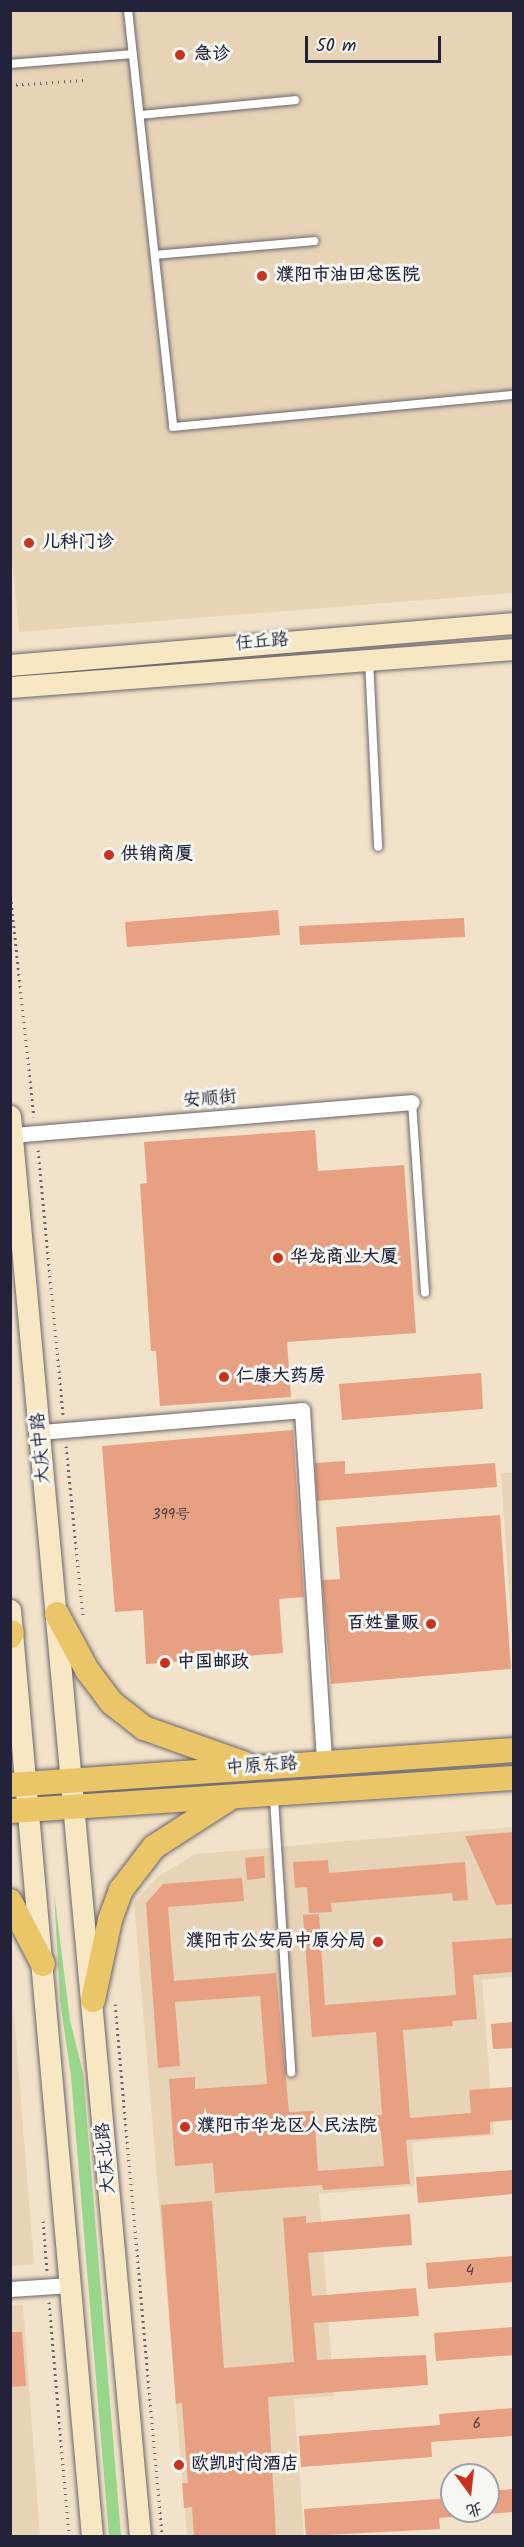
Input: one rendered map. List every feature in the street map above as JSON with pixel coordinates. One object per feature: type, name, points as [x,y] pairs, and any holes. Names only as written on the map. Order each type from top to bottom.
[{"type":"main road","name":"任丘路","points":[[10,666],[513,623]]},
{"type":"main road","name":"任丘路","points":[[10,687],[513,650]]},
{"type":"main road","name":"大庆中路","points":[[11,1125],[73,1781]]},
{"type":"main road","points":[[57,1614],[87,1670],[111,1702],[144,1728],[255,1768]]},
{"type":"main road","points":[[11,1626],[20,1810],[43,1964],[92,2536]]},
{"type":"main road","name":"中原东路","points":[[19,1784],[513,1750]]},
{"type":"main road","name":"中原东路","points":[[20,1810],[513,1778]]},
{"type":"main road","name":"大庆北路","points":[[73,1781],[104,2000],[140,2536]]},
{"type":"main road","points":[[104,2000],[110,1920],[121,1890],[154,1847],[180,1827],[234,1797]]},
{"type":"main road","points":[[10,1901],[43,1964]]},
{"type":"street","name":"安顺街","points":[[11,1125],[36,1134],[412,1102]]},
{"type":"street","points":[[40,1432],[302,1410],[324,1763]]},
{"type":"street","points":[[10,2289],[70,2285]]},
{"type":"lane","points":[[129,10],[173,427],[513,395]]},
{"type":"lane","points":[[10,64],[133,54]]},
{"type":"lane","points":[[140,115],[295,100]]},
{"type":"lane","points":[[155,255],[314,241]]},
{"type":"lane","points":[[369,660],[378,847]]},
{"type":"lane","points":[[412,1102],[425,1293]]},
{"type":"lane","points":[[273,1794],[291,2072]]},
{"type":"path","points":[[10,85],[84,80]]},
{"type":"path","points":[[10,890],[83,1617]]},
{"type":"path","points":[[104,2000],[162,2536]]},
{"type":"path","points":[[42,2217],[69,2536]]},
{"type":"shaded area","name":"濮阳市油田总医院","points":[[10,11],[513,11],[513,593],[19,632],[10,541]]},
{"type":"shaded area","points":[[501,1473],[513,1473],[513,1650]]},
{"type":"shaded area","points":[[513,1827],[513,1977],[482,1980],[494,2135],[412,2142],[415,2186],[319,2194],[334,2396],[294,2399],[304,2536],[187,2536],[134,1903],[156,1878],[195,1854]]},
{"type":"shaded area","points":[[10,1965],[34,2264],[11,2266],[10,2266]]},
{"type":"shaded area","points":[[23,2305],[40,2536],[11,2536],[11,2306]]},
{"type":"green space","points":[[54,1892],[70,2020],[83,2073],[121,2536],[109,2536],[71,2076],[60,2000]]},
{"type":"building","points":[[278,910],[280,935],[127,947],[125,922]]},
{"type":"building","points":[[464,918],[465,937],[300,945],[299,926]]},
{"type":"building","name":"华龙商业大厦","points":[[315,1130],[318,1171],[404,1165],[416,1333],[287,1342],[291,1397],[160,1406],[156,1351],[151,1351],[140,1184],[147,1183],[144,1142]]},
{"type":"building","points":[[481,1373],[483,1409],[342,1420],[339,1384]]},
{"type":"building","points":[[293,1430],[304,1597],[279,1599],[283,1653],[146,1664],[143,1610],[115,1612],[102,1446]]},
{"type":"building","points":[[345,1461],[345,1474],[495,1463],[497,1487],[317,1501],[315,1463]]},
{"type":"building","points":[[500,1515],[511,1669],[331,1684],[322,1580],[340,1579],[336,1527]]},
{"type":"building","points":[[513,1832],[513,1904],[496,1905],[465,1836]]},
{"type":"building","points":[[264,1856],[265,1878],[247,1880],[245,1858]]},
{"type":"building","points":[[328,1860],[329,1873],[465,1862],[468,1900],[453,1901],[452,1893],[331,1903],[332,1912],[309,1913],[307,1887],[295,1888],[293,1862]]},
{"type":"building","points":[[242,1878],[244,1901],[168,1907],[174,1981],[276,1973],[289,2112],[314,2111],[318,2171],[384,2166],[381,2131],[368,2132],[367,2116],[382,2115],[376,2032],[312,2037],[303,1915],[319,1914],[325,2005],[456,1995],[452,1942],[513,1938],[513,1972],[473,1975],[477,2019],[452,2021],[453,2026],[403,2030],[410,2118],[471,2113],[469,2090],[513,2087],[513,2120],[490,2122],[490,2134],[406,2140],[410,2184],[323,2190],[322,2185],[215,2193],[213,2163],[175,2166],[169,2079],[195,2077],[195,2089],[267,2084],[260,1996],[175,2002],[180,2066],[158,2068],[146,1903],[163,1884]]},
{"type":"building","points":[[513,2022],[513,2048],[493,2049],[491,2024]]},
{"type":"building","points":[[513,2170],[513,2194],[418,2203],[416,2177]]},
{"type":"building","points":[[212,2201],[224,2368],[294,2362],[283,2218],[306,2216],[306,2223],[410,2214],[412,2245],[308,2253],[312,2296],[416,2288],[419,2316],[314,2323],[317,2360],[426,2355],[428,2385],[268,2397],[276,2536],[194,2536],[192,2507],[184,2508],[182,2483],[188,2483],[182,2403],[176,2404],[161,2205]]},
{"type":"building","points":[[513,2256],[513,2282],[428,2289],[426,2263]]},
{"type":"building","points":[[513,2327],[513,2355],[436,2361],[434,2333]]},
{"type":"building","points":[[10,2332],[22,2332],[26,2386],[10,2387]]},
{"type":"building","points":[[513,2408],[513,2436],[431,2442],[432,2457],[301,2467],[299,2436],[440,2425],[439,2414]]},
{"type":"building","points":[[513,2489],[513,2512],[500,2513],[500,2490]]},
{"type":"building","points":[[440,2499],[440,2529],[306,2536],[304,2509]]},
{"type":"place","name":"急诊","points":[[180,55]]},
{"type":"place","name":"濮阳市油田总医院","points":[[262,276]]},
{"type":"place","name":"儿科门诊","points":[[29,543]]},
{"type":"place","name":"供销商厦","points":[[109,855]]},
{"type":"place","name":"华龙商业大厦","points":[[278,1258]]},
{"type":"place","name":"仁康大药房","points":[[224,1377]]},
{"type":"place","name":"百姓量贩","points":[[431,1624]]},
{"type":"place","name":"中国邮政","points":[[165,1663]]},
{"type":"place","name":"濮阳市公安局中原分局","points":[[378,1942]]},
{"type":"place","name":"濮阳市华龙区人民法院","points":[[185,2127]]},
{"type":"place","name":"欧凯时尚酒店","points":[[179,2465]]}]
